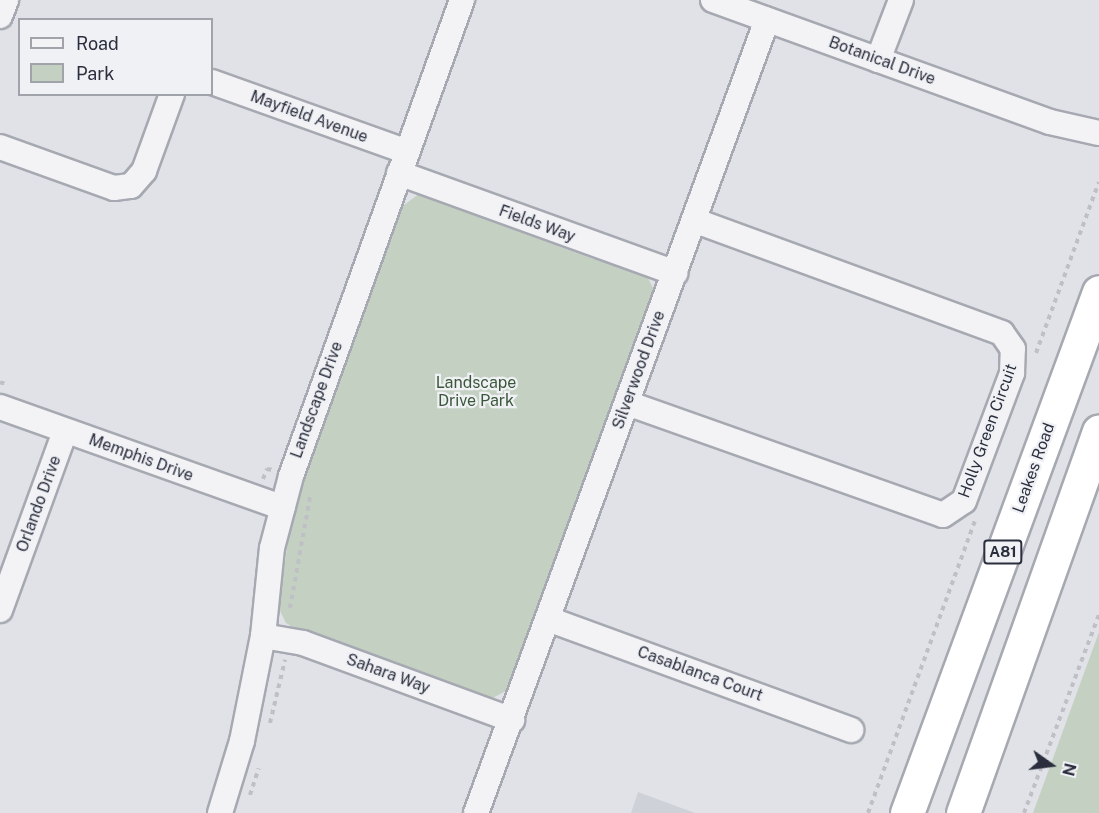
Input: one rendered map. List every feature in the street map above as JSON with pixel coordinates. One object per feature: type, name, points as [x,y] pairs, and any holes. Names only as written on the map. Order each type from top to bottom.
[{"type":"highway","name":"Leakes Road","points":[[907,813],[1099,292]]},
{"type":"highway","points":[[963,813],[1099,431]]},
{"type":"street","points":[[0,16],[6,0]]},
{"type":"street","name":"Landscape Drive","points":[[220,813],[242,741],[262,636],[272,548],[300,445],[462,0]]},
{"type":"street","name":"Botanical Drive","points":[[713,0],[1050,122],[1099,133]]},
{"type":"street","points":[[879,60],[901,0]]},
{"type":"street","name":"Silverwood Drive","points":[[476,813],[767,20]]},
{"type":"street","name":"Mayfield Avenue","points":[[213,82],[403,163]]},
{"type":"street","points":[[0,147],[114,188],[131,186],[144,171],[171,96]]},
{"type":"street","name":"Botanical Drive","points":[[1050,122],[1099,150]]},
{"type":"street","name":"Fields Way","points":[[403,163],[675,273]]},
{"type":"street","name":"Holly Green Circuit","points":[[627,403],[936,515],[951,512],[964,501],[1000,405],[1014,364],[1011,343],[1002,333],[694,220]]},
{"type":"street","name":"Memphis Drive","points":[[0,407],[283,508]]},
{"type":"street","name":"Orlando Drive","points":[[0,610],[65,431]]},
{"type":"street","name":"Casablanca Court","points":[[548,620],[851,730]]},
{"type":"street","name":"Sahara Way","points":[[262,636],[288,639],[512,720]]},
{"type":"path","points":[[267,736],[288,639],[297,554],[311,493]]},
{"type":"path","points":[[1023,813],[1099,615]]},
{"type":"path","points":[[247,804],[261,757]]},
{"type":"shaded area","points":[[638,792],[695,813],[631,813]]},
{"type":"green space","name":"Landscape Drive Park","points":[[420,193],[469,207],[473,215],[593,259],[604,256],[645,272],[654,290],[511,688],[491,699],[299,631],[286,623],[278,607],[290,529],[307,463],[399,209]]},
{"type":"green space","points":[[1099,632],[1099,813],[1033,813]]}]
